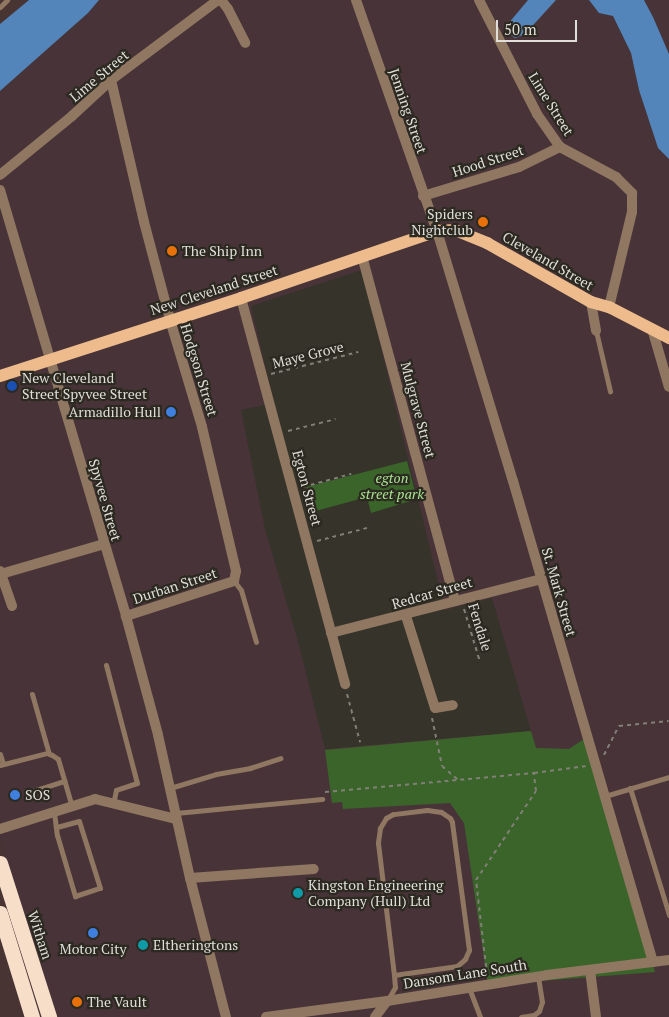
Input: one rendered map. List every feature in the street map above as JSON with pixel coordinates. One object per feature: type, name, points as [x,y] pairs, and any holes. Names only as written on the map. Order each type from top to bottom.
[{"type":"highway","name":"Witham","points":[[0,862],[49,1017]]},
{"type":"highway","points":[[0,913],[32,1017]]},
{"type":"main road","name":"Cleveland Street","points":[[437,231],[455,230],[487,243],[591,302],[610,308],[653,332],[669,338]]},
{"type":"main road","name":"New Cleveland Street","points":[[0,376],[241,298],[437,231]]},
{"type":"street","points":[[219,0],[228,9],[245,43]]},
{"type":"street","name":"Lime Street","points":[[0,175],[72,116],[111,80],[219,0]]},
{"type":"street","name":"Jenning Street","points":[[356,0],[423,196],[437,231]]},
{"type":"street","name":"Lime Street","points":[[482,2],[537,114],[560,147],[616,178],[632,193],[632,212],[610,308]]},
{"type":"street","name":"Hodgson Street","points":[[111,80],[144,222],[170,320],[202,427],[236,570],[234,581]]},
{"type":"street","name":"Hood Street","points":[[423,196],[519,167],[560,147]]},
{"type":"street","name":"Spyvee Street","points":[[0,190],[126,616],[226,1017]]},
{"type":"street","name":"St. Mark Street","points":[[437,231],[514,481],[653,962]]},
{"type":"street","name":"Mulgrave Street","points":[[362,256],[458,600]]},
{"type":"street","name":"Egton Street","points":[[241,298],[345,684]]},
{"type":"street","points":[[591,302],[596,331]]},
{"type":"street","points":[[653,332],[669,387]]},
{"type":"street","points":[[12,606],[1,573],[104,544]]},
{"type":"street","name":"Redcar Street","points":[[331,633],[406,616],[458,600],[541,579]]},
{"type":"street","name":"Durban Street","points":[[126,616],[234,581]]},
{"type":"street","points":[[406,616],[435,708],[453,705]]},
{"type":"street","points":[[0,829],[95,799],[176,816]]},
{"type":"street","points":[[190,878],[314,869]]},
{"type":"street","name":"Dansom Lane South","points":[[266,1017],[387,1001],[538,976],[669,960]]},
{"type":"street","points":[[590,970],[596,1017]]},
{"type":"street","points":[[375,1017],[387,1001]]},
{"type":"lane","points":[[0,7],[7,0]]},
{"type":"lane","points":[[596,331],[610,391]]},
{"type":"lane","points":[[234,581],[241,590],[256,642]]},
{"type":"lane","points":[[106,665],[137,783],[116,790],[112,804]]},
{"type":"lane","points":[[32,694],[49,754]]},
{"type":"lane","points":[[0,754],[2,765],[49,754],[58,759],[72,807]]},
{"type":"lane","points":[[170,788],[216,774],[250,768],[280,758]]},
{"type":"lane","points":[[605,796],[669,777]]},
{"type":"lane","points":[[33,791],[64,781]]},
{"type":"lane","points":[[630,788],[669,915]]},
{"type":"lane","points":[[176,816],[322,800]]},
{"type":"lane","points":[[387,1001],[395,987],[378,843],[380,828],[386,818],[393,814],[427,810],[441,812],[450,818],[452,822],[469,950],[465,959],[457,966],[394,975]]},
{"type":"lane","points":[[54,812],[56,827],[75,896],[100,888],[79,821],[56,827]]},
{"type":"lane","points":[[521,1017],[534,1015],[539,1011],[542,1002],[538,976]]},
{"type":"lane","points":[[469,988],[480,1017]]},
{"type":"path","name":"Maye Grove","points":[[262,376],[358,352]]},
{"type":"path","points":[[278,433],[336,419]]},
{"type":"path","points":[[293,490],[351,474]]},
{"type":"path","points":[[308,543],[367,528]]},
{"type":"path","name":"Fendale","points":[[458,600],[480,662]]},
{"type":"path","points":[[345,684],[360,742]]},
{"type":"path","points":[[435,708],[431,720],[442,766],[458,780]]},
{"type":"path","points":[[321,792],[534,773],[596,765],[602,760],[620,726],[669,721]]},
{"type":"path","points":[[488,985],[476,880],[536,791],[534,773]]},
{"type":"shaded area","points":[[0,0],[29,0],[0,24]]},
{"type":"shaded area","points":[[99,0],[589,0],[599,13],[613,16],[631,53],[639,90],[658,148],[669,159],[669,1017],[56,1017],[0,841],[0,91],[88,13]],"holes":[[[362,270],[445,610],[492,598],[531,731],[325,749],[299,645],[265,529],[241,410],[274,403],[251,306]]]},
{"type":"shaded area","points":[[644,0],[669,0],[669,54],[653,17]]},
{"type":"shaded area","points":[[0,841],[46,989],[56,1017],[0,1017]]},
{"type":"green space","name":"egton street park","points":[[407,461],[417,499],[371,513],[367,497],[312,512],[306,487]]},
{"type":"green space","points":[[531,731],[536,748],[569,749],[590,735],[655,972],[488,985],[464,823],[450,803],[343,809],[342,802],[332,803],[325,750]]},
{"type":"water","points":[[29,0],[99,0],[88,13],[0,91],[0,24]]},
{"type":"water","points":[[528,0],[556,0],[525,34],[515,38],[511,35],[508,24]]},
{"type":"water","points":[[589,0],[644,0],[653,17],[669,54],[669,159],[658,148],[639,90],[631,53],[613,16],[599,13]]},
{"type":"place","name":"Spiders Nightclub","points":[[483,222]]},
{"type":"place","name":"The Ship Inn","points":[[172,251]]},
{"type":"place","name":"New Cleveland Street Spyvee Street","points":[[12,386]]},
{"type":"place","name":"Armadillo Hull","points":[[171,412]]},
{"type":"place","name":"SOS","points":[[15,795]]},
{"type":"place","name":"Kingston Engineering Company (Hull) Ltd","points":[[298,893]]},
{"type":"place","name":"Motor City","points":[[93,933]]},
{"type":"place","name":"Eltheringtons","points":[[143,945]]},
{"type":"place","name":"The Vault","points":[[77,1002]]}]
